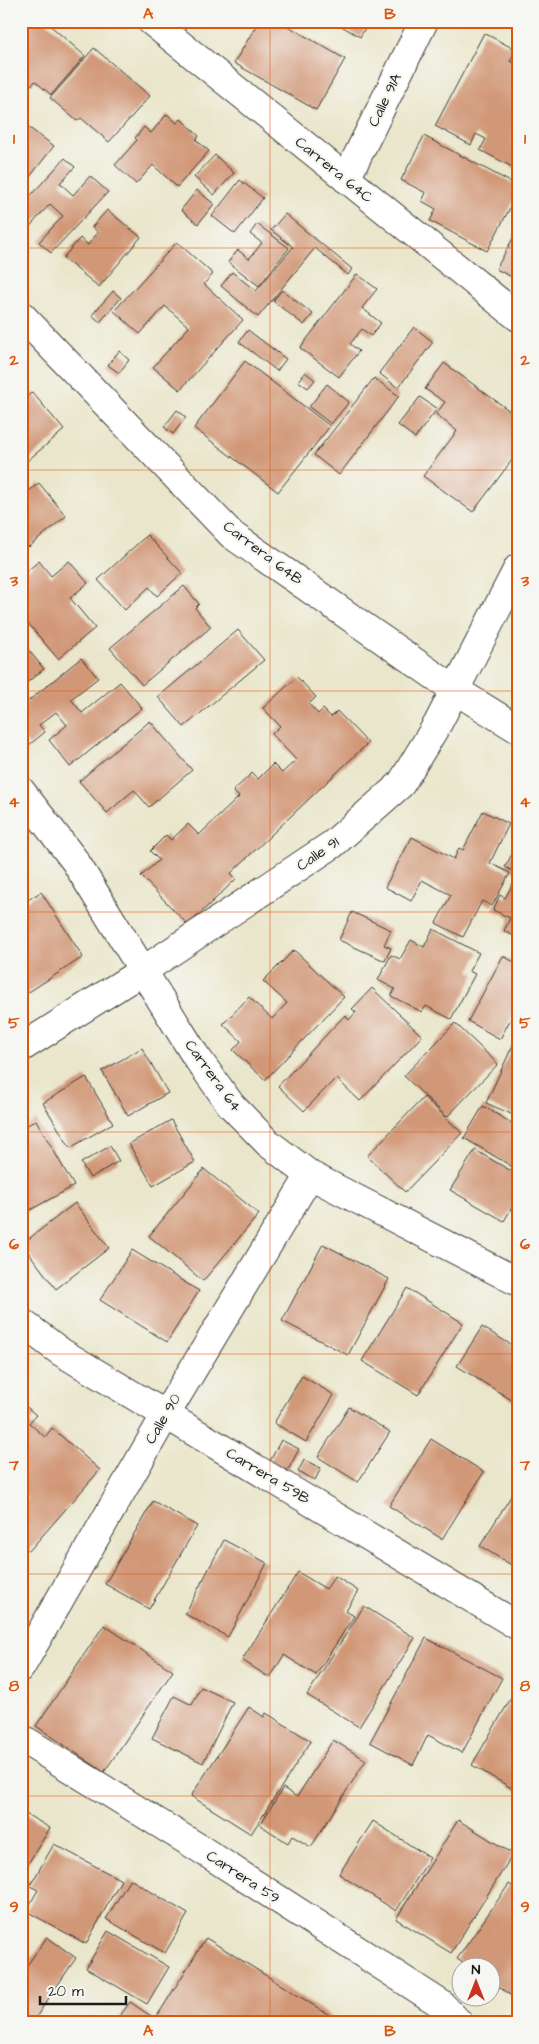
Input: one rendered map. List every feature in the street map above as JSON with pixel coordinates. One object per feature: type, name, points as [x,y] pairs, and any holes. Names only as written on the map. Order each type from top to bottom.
[{"type":"street","name":"Carrera 64C","points":[[151,21],[518,317]]},
{"type":"street","name":"Calle 91A","points":[[346,179],[424,21]]},
{"type":"street","name":"Carrera 64B","points":[[21,315],[232,535],[456,690],[518,729]]},
{"type":"street","name":"Calle 91","points":[[21,1048],[144,970],[333,844],[401,784],[456,690],[518,568]]},
{"type":"street","name":"Carrera 64","points":[[21,791],[75,861],[195,1055],[231,1105],[268,1143],[310,1175],[518,1282]]},
{"type":"street","name":"Calle 90","points":[[21,1667],[166,1414],[310,1175]]},
{"type":"street","name":"Carrera 59B","points":[[21,1322],[61,1352],[518,1626]]},
{"type":"street","name":"Carrera 59","points":[[21,1738],[200,1848],[441,2004],[459,2023]]},
{"type":"building","points":[[21,21],[45,21],[85,56],[51,95],[35,81],[32,85],[21,75]]},
{"type":"building","points":[[259,21],[279,21],[345,59],[316,110],[234,63]]},
{"type":"building","points":[[333,21],[369,21],[360,37]]},
{"type":"building","points":[[484,33],[516,50],[510,61],[518,65],[518,170],[480,150],[486,139],[476,134],[471,145],[435,126]]},
{"type":"building","points":[[94,48],[150,96],[109,142],[81,118],[77,121],[50,98]]},
{"type":"building","points":[[167,114],[177,123],[181,119],[199,136],[196,140],[209,151],[177,187],[153,165],[136,184],[115,165],[137,140],[135,138],[144,127],[151,133]]},
{"type":"building","points":[[28,127],[54,146],[21,188],[21,136]]},
{"type":"building","points":[[424,136],[518,186],[518,193],[487,251],[430,221],[436,209],[422,201],[426,193],[401,180]]},
{"type":"building","points":[[215,155],[234,173],[214,195],[194,177]]},
{"type":"building","points":[[65,158],[75,167],[60,183],[73,195],[90,176],[108,192],[51,253],[39,242],[63,216],[50,204],[24,233],[21,230],[21,206]]},
{"type":"building","points":[[240,180],[263,198],[235,234],[212,216]]},
{"type":"building","points":[[197,190],[214,204],[198,224],[181,210]]},
{"type":"building","points":[[107,210],[141,237],[99,287],[63,258],[80,238],[88,245],[98,232],[92,227]]},
{"type":"building","points":[[285,214],[352,269],[348,275],[315,248],[258,317],[221,286],[232,272],[256,291],[293,247],[271,230]]},
{"type":"building","points":[[257,224],[289,248],[259,286],[228,262],[238,250],[249,259],[262,243],[250,234]]},
{"type":"building","points":[[518,229],[518,280],[496,269]]},
{"type":"building","points":[[177,242],[213,274],[204,284],[243,320],[180,390],[153,367],[189,327],[165,306],[140,334],[114,311]]},
{"type":"building","points":[[357,274],[377,289],[362,308],[381,323],[371,336],[362,329],[350,344],[359,351],[339,377],[300,348]]},
{"type":"building","points":[[282,290],[313,314],[304,325],[273,301]]},
{"type":"building","points":[[113,291],[121,298],[100,322],[92,315]]},
{"type":"building","points":[[414,327],[433,342],[398,388],[379,373]]},
{"type":"building","points":[[248,330],[286,359],[277,371],[239,342]]},
{"type":"building","points":[[119,351],[129,360],[119,373],[108,365]]},
{"type":"building","points":[[245,361],[330,426],[278,492],[194,428]]},
{"type":"building","points":[[444,363],[518,417],[518,452],[473,512],[423,476],[457,431],[436,414],[445,402],[425,389]]},
{"type":"building","points":[[305,372],[315,380],[308,388],[298,381]]},
{"type":"building","points":[[374,378],[399,396],[339,475],[314,455]]},
{"type":"building","points":[[327,384],[349,402],[331,424],[309,407]]},
{"type":"building","points":[[32,392],[64,430],[21,466],[21,402]]},
{"type":"building","points":[[420,397],[437,409],[415,438],[398,425]]},
{"type":"building","points":[[177,410],[186,417],[173,434],[164,427]]},
{"type":"building","points":[[39,483],[66,516],[29,547],[21,538],[21,497]]},
{"type":"building","points":[[147,535],[182,573],[157,596],[149,587],[125,610],[98,580]]},
{"type":"building","points":[[39,561],[51,576],[69,561],[88,583],[70,598],[95,628],[58,659],[21,615],[21,576]]},
{"type":"building","points":[[184,586],[199,604],[195,608],[211,627],[142,685],[110,648]]},
{"type":"building","points":[[238,630],[264,660],[184,727],[158,697]]},
{"type":"building","points":[[21,641],[44,669],[21,687]]},
{"type":"building","points":[[81,658],[98,678],[71,699],[82,713],[120,682],[142,708],[70,767],[49,740],[67,725],[56,712],[39,725],[45,732],[29,745],[21,735],[21,707]]},
{"type":"building","points":[[297,677],[316,697],[309,704],[318,714],[323,709],[331,717],[337,711],[368,743],[231,873],[236,879],[188,925],[141,876],[159,860],[150,851],[166,835],[171,840],[188,824],[199,835],[239,797],[233,791],[252,773],[258,779],[273,764],[282,773],[296,760],[272,734],[280,726],[263,708]]},
{"type":"building","points":[[150,721],[192,770],[149,807],[134,790],[107,813],[79,781]]},
{"type":"building","points":[[483,811],[509,824],[490,863],[510,873],[492,906],[482,901],[463,937],[436,923],[451,895],[422,880],[411,901],[385,887],[412,837],[454,859],[459,848],[463,850]]},
{"type":"building","points":[[518,843],[518,874],[505,867]]},
{"type":"building","points":[[518,875],[518,938],[504,931],[510,918],[493,910],[500,895],[505,898]]},
{"type":"building","points":[[41,892],[83,957],[21,997],[21,904]]},
{"type":"building","points":[[352,912],[391,930],[384,945],[391,948],[385,961],[339,940]]},
{"type":"building","points":[[433,929],[479,953],[469,971],[475,974],[451,1019],[426,1006],[422,1012],[391,996],[395,989],[378,980],[391,955],[400,959],[411,940],[424,947]]},
{"type":"building","points":[[294,950],[344,997],[265,1080],[233,1050],[241,1041],[223,1024],[249,997],[272,1019],[287,1003],[263,981]]},
{"type":"building","points":[[503,956],[518,964],[518,1005],[500,1039],[468,1021]]},
{"type":"building","points":[[372,988],[422,1036],[360,1101],[336,1078],[304,1111],[278,1086],[345,1015],[349,1020],[356,1012],[352,1009]]},
{"type":"building","points":[[455,1023],[498,1064],[447,1117],[404,1076]]},
{"type":"building","points":[[518,1034],[518,1117],[486,1103]]},
{"type":"building","points":[[142,1048],[168,1093],[128,1116],[102,1071]]},
{"type":"building","points":[[86,1077],[113,1123],[70,1148],[43,1103]]},
{"type":"building","points":[[424,1097],[462,1133],[405,1192],[367,1156]]},
{"type":"building","points":[[483,1106],[518,1127],[518,1170],[464,1138]]},
{"type":"building","points":[[36,1120],[74,1186],[21,1215],[21,1129]]},
{"type":"building","points":[[171,1120],[195,1162],[153,1186],[129,1144]]},
{"type":"building","points":[[110,1146],[119,1161],[90,1178],[81,1163]]},
{"type":"building","points":[[475,1150],[518,1175],[518,1197],[504,1221],[450,1190]]},
{"type":"building","points":[[204,1169],[259,1214],[203,1281],[149,1236]]},
{"type":"building","points":[[75,1203],[109,1248],[56,1289],[22,1244]]},
{"type":"building","points":[[323,1244],[389,1279],[348,1355],[282,1321]]},
{"type":"building","points":[[132,1250],[199,1291],[167,1342],[100,1300]]},
{"type":"building","points":[[407,1288],[463,1323],[418,1395],[362,1361]]},
{"type":"building","points":[[482,1327],[518,1349],[518,1404],[457,1366]]},
{"type":"building","points":[[302,1376],[334,1395],[306,1442],[274,1423]]},
{"type":"building","points":[[21,1402],[36,1415],[29,1423],[45,1437],[52,1428],[100,1470],[29,1551],[21,1544],[21,1507],[28,1499],[21,1493],[21,1472],[25,1469],[21,1466]]},
{"type":"building","points":[[349,1407],[390,1432],[358,1482],[318,1457]]},
{"type":"building","points":[[431,1439],[484,1472],[442,1539],[389,1506]]},
{"type":"building","points":[[281,1440],[299,1449],[286,1474],[268,1465]]},
{"type":"building","points":[[304,1460],[321,1468],[315,1480],[298,1472]]},
{"type":"building","points":[[518,1485],[518,1569],[480,1546]]},
{"type":"building","points":[[153,1501],[197,1526],[149,1609],[105,1584]]},
{"type":"building","points":[[224,1540],[267,1563],[228,1637],[185,1614]]},
{"type":"building","points":[[298,1572],[326,1589],[335,1576],[358,1591],[346,1611],[354,1616],[316,1675],[284,1655],[270,1678],[242,1660]]},
{"type":"building","points":[[364,1606],[415,1638],[359,1727],[307,1695]]},
{"type":"building","points":[[104,1625],[173,1671],[104,1772],[36,1726]]},
{"type":"building","points":[[426,1638],[502,1678],[462,1753],[428,1735],[413,1765],[370,1742]]},
{"type":"building","points":[[201,1687],[233,1702],[203,1763],[152,1738],[174,1696],[192,1705]]},
{"type":"building","points":[[514,1693],[518,1695],[518,1792],[472,1765]]},
{"type":"building","points":[[249,1707],[264,1717],[266,1713],[311,1741],[251,1834],[191,1796]]},
{"type":"building","points":[[333,1740],[366,1760],[311,1847],[292,1836],[288,1843],[260,1825],[283,1788],[297,1797]]},
{"type":"building","points":[[21,1811],[50,1828],[21,1875]]},
{"type":"building","points":[[458,1820],[513,1854],[451,1953],[396,1919]]},
{"type":"building","points":[[373,1821],[430,1858],[396,1911],[339,1874]]},
{"type":"building","points":[[54,1844],[121,1880],[86,1944],[26,1911],[38,1890],[30,1886]]},
{"type":"building","points":[[130,1879],[188,1914],[165,1953],[106,1919]]},
{"type":"building","points":[[509,1884],[518,1890],[518,1990],[513,1997],[502,1989],[502,1956],[459,1956]]},
{"type":"building","points":[[108,1931],[169,1967],[147,2004],[86,1968]]},
{"type":"building","points":[[47,1937],[76,1958],[32,2023],[29,2023],[21,2018],[21,1974]]},
{"type":"building","points":[[206,1938],[342,2023],[164,2023],[156,2018]]},
{"type":"building","points":[[130,2002],[161,2023],[120,2023],[117,2020]]}]
